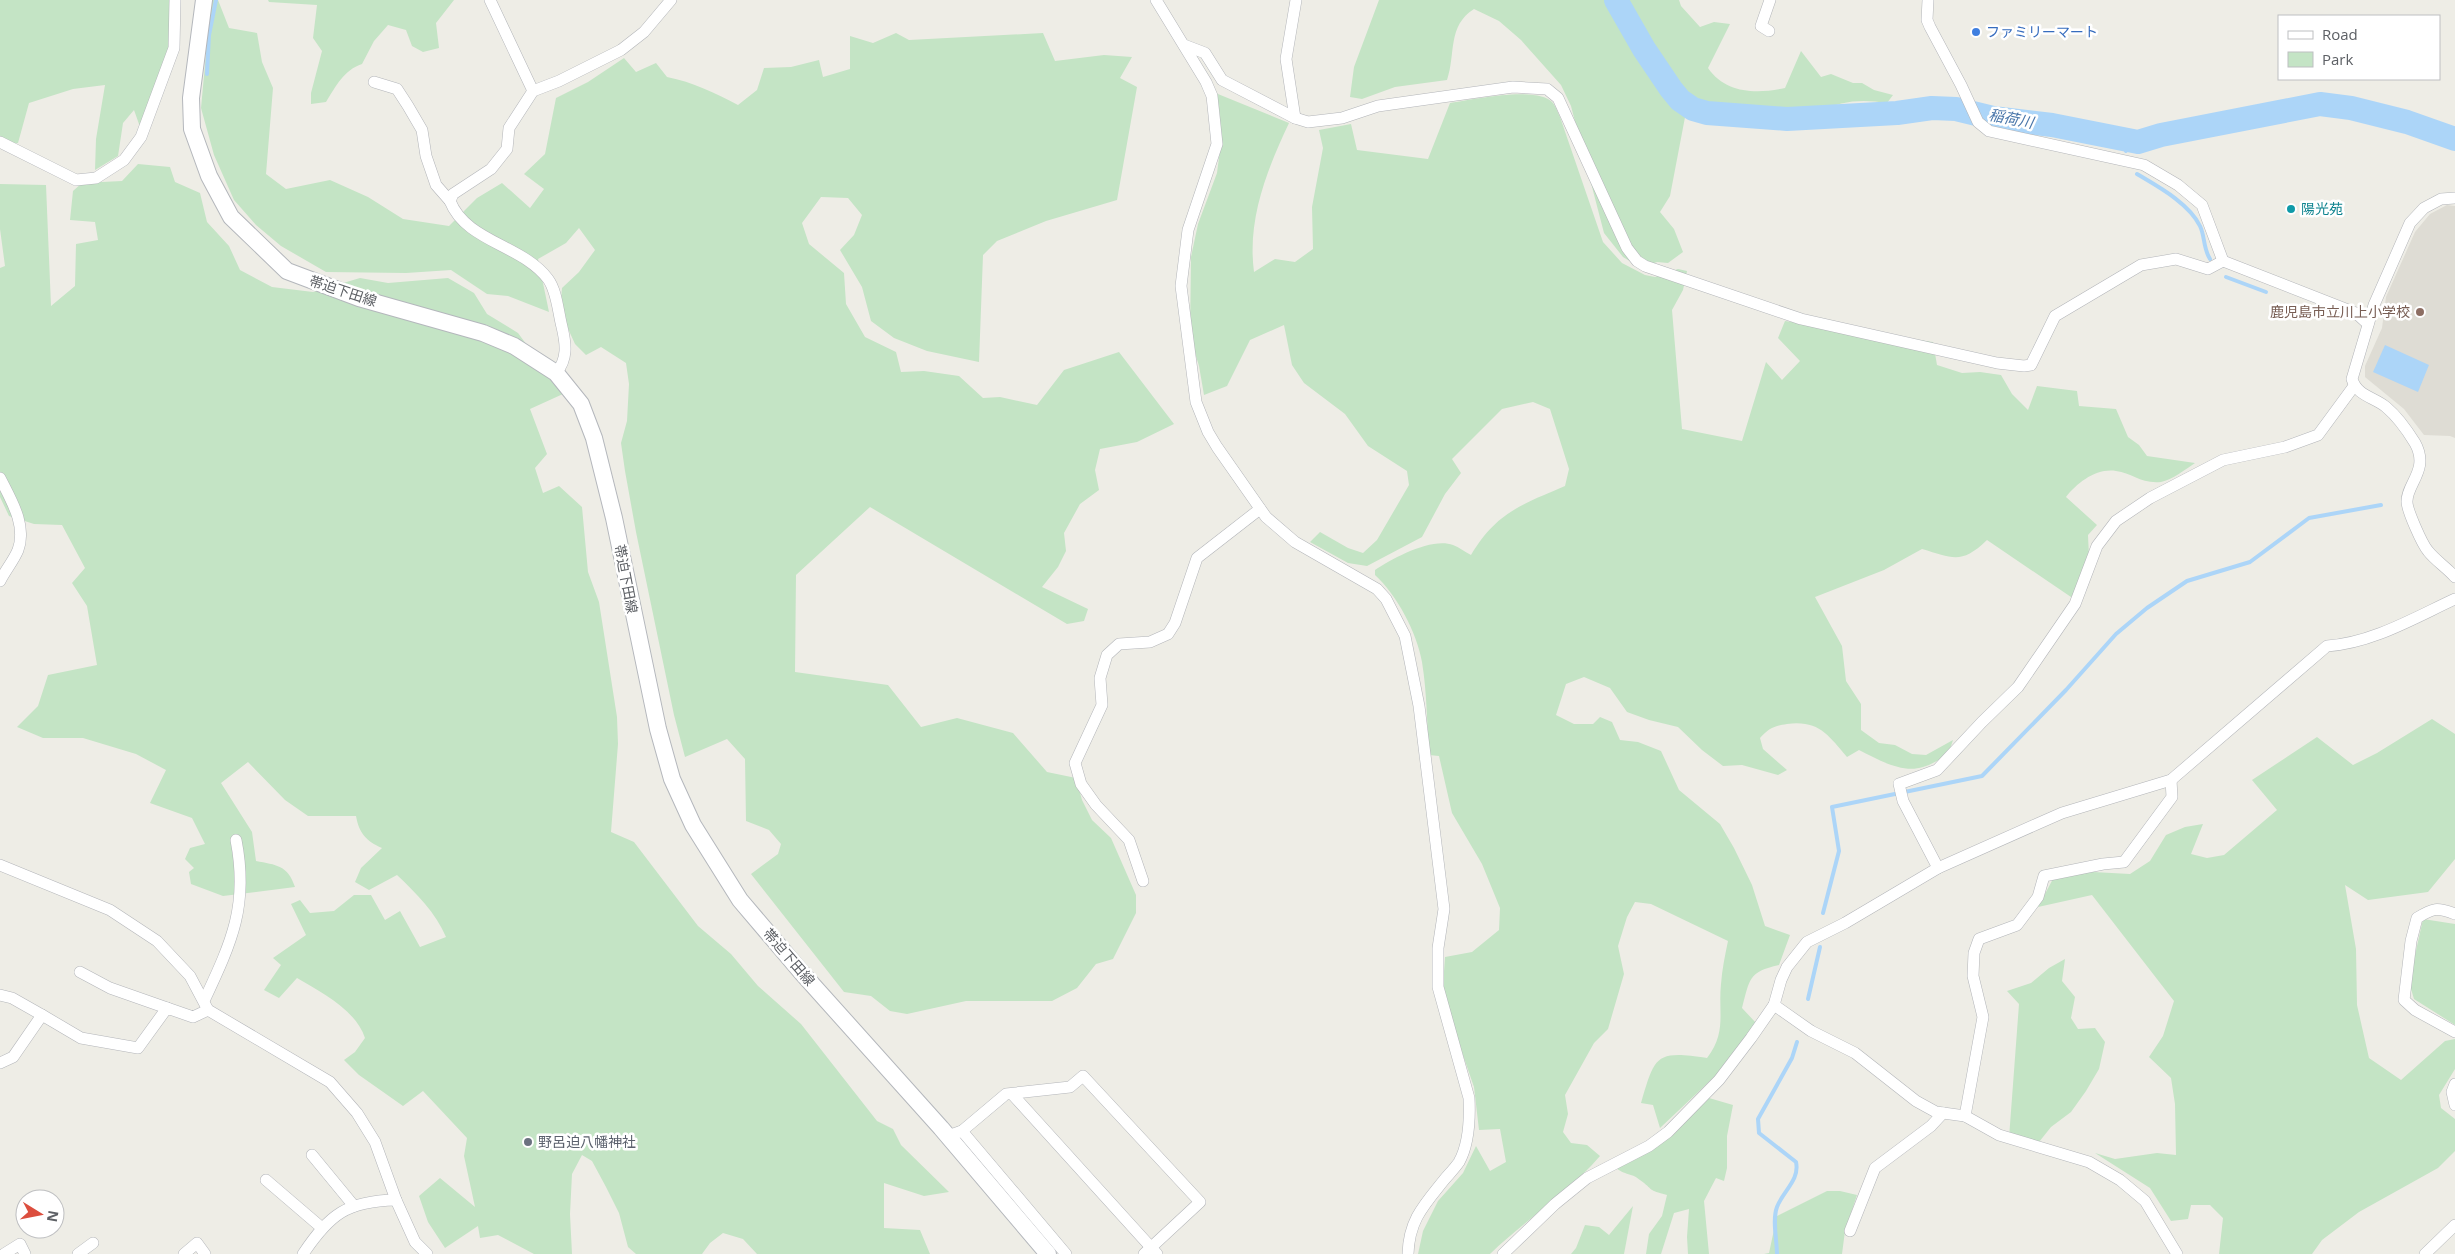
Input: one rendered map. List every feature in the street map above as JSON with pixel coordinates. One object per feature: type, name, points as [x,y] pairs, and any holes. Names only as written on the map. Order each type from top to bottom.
[{"type":"main road","name":"帯迫下田線","points":[[204,0],[191,98],[192,129],[209,176],[231,217],[287,272],[359,298],[483,332],[514,346],[556,373],[581,404],[594,438],[614,518],[658,729],[672,779],[693,825],[740,900],[802,973],[955,1133],[1048,1254]]},
{"type":"street","points":[[0,142],[76,180],[96,178],[124,160],[141,137],[174,48],[175,0]]},
{"type":"street","points":[[490,0],[533,91]]},
{"type":"street","points":[[450,201],[453,194],[491,169],[506,149],[509,128],[533,91],[559,81],[621,50],[644,32],[671,0]]},
{"type":"street","points":[[1156,0],[1206,82],[1212,96],[1217,144],[1188,230],[1183,254],[1181,286],[1196,402],[1208,432],[1234,474],[1266,517],[1295,542],[1377,589],[1386,599],[1405,636],[1419,706],[1444,909],[1438,948],[1438,987],[1469,1098],[1470,1113],[1459,1162],[1418,1212],[1408,1254]]},
{"type":"street","points":[[1294,118],[1286,59],[1296,0]]},
{"type":"street","points":[[1769,31],[1762,26],[1770,0]]},
{"type":"street","points":[[1928,0],[1927,20],[1962,86],[1978,122],[1989,131],[2144,165],[2178,185],[2202,205],[2223,261],[2356,314],[2368,324]]},
{"type":"street","points":[[1184,45],[1205,53],[1222,80],[1294,118],[1308,122],[1318,122],[1356,114],[1378,106],[1513,87],[1547,89],[1558,98],[1627,248],[1641,264],[1807,321],[2006,364],[2031,365],[2055,316],[2141,265],[2176,259],[2208,269],[2223,261]]},
{"type":"street","points":[[374,82],[397,89],[408,106],[422,130],[426,156],[436,185],[450,201],[456,214],[463,222],[518,254],[548,278],[554,294],[565,340],[565,363],[556,373]]},
{"type":"street","points":[[2455,198],[2441,199],[2424,208],[2410,223],[2368,324],[2352,380],[2354,386],[2363,395],[2385,406],[2402,424],[2416,446],[2419,472],[2406,500],[2410,516],[2427,550],[2455,578]]},
{"type":"street","points":[[1938,868],[1903,801],[1898,784],[1937,770],[1982,722],[2018,688],[2074,604],[2097,546],[2116,521],[2150,498],[2223,460],[2285,447],[2318,435],[2354,386]]},
{"type":"street","points":[[0,478],[13,505],[21,530],[17,551],[0,581]]},
{"type":"street","points":[[1143,881],[1129,840],[1096,805],[1081,784],[1075,763],[1102,705],[1100,678],[1107,655],[1119,644],[1150,642],[1168,634],[1175,623],[1198,558],[1260,509]]},
{"type":"street","points":[[1503,1254],[1555,1204],[1587,1178],[1648,1146],[1668,1132],[1718,1080],[1751,1038],[1774,1004],[1781,980],[1807,942],[1845,923],[1938,868],[2062,813],[2171,780],[2327,646],[2346,645],[2392,629],[2455,599]]},
{"type":"street","points":[[1965,1116],[1983,1017],[1973,976],[1974,953],[1978,939],[2017,925],[2038,897],[2044,876],[2103,864],[2124,862],[2172,797],[2171,780]]},
{"type":"street","points":[[80,972],[110,988],[193,1017],[206,1006],[236,927],[240,901],[241,866],[236,840]]},
{"type":"street","points":[[0,865],[110,910],[156,941],[190,976],[206,1006],[330,1082],[357,1113],[375,1142],[396,1200],[414,1242],[426,1254]]},
{"type":"street","points":[[2455,914],[2443,909],[2431,909],[2416,918],[2404,1000],[2415,1010],[2455,1032]]},
{"type":"street","points":[[0,994],[12,998],[81,1038],[138,1048],[167,1008]]},
{"type":"street","points":[[1774,1004],[1811,1031],[1855,1053],[1916,1101],[1936,1112],[1965,1116],[1999,1135],[2089,1162],[2125,1183],[2145,1201],[2158,1218],[2177,1254]]},
{"type":"street","points":[[0,1063],[13,1057],[42,1015]]},
{"type":"street","points":[[1013,1095],[1151,1252],[1200,1202],[1083,1076],[1070,1087],[1013,1095],[1006,1094],[955,1133],[1066,1254]]},
{"type":"street","points":[[2455,1084],[2452,1092],[2455,1105]]},
{"type":"street","points":[[1850,1231],[1875,1168],[1931,1126],[1943,1113]]},
{"type":"street","points":[[312,1155],[354,1206]]},
{"type":"street","points":[[266,1180],[322,1228]]},
{"type":"street","points":[[303,1254],[322,1228],[337,1215],[369,1201],[396,1200]]},
{"type":"street","points":[[2425,1254],[2455,1225]]},
{"type":"street","points":[[78,1254],[93,1243]]},
{"type":"street","points":[[184,1254],[197,1243],[205,1254]]},
{"type":"street","points":[[4,1254],[20,1244],[25,1254]]},
{"type":"shaded area","name":"鹿児島市立川上小学校","points":[[2447,205],[2455,206],[2455,438],[2450,436],[2424,435],[2404,409],[2365,377],[2365,366],[2382,328],[2386,297],[2415,232],[2430,214]]},
{"type":"green space","points":[[0,0],[171,0],[170,58],[139,135],[139,124],[134,110],[123,123],[118,156],[95,170],[96,139],[105,85],[73,89],[29,103],[18,143],[0,145]]},
{"type":"green space","points":[[211,0],[218,0],[229,28],[257,33],[262,62],[273,88],[266,174],[286,189],[330,180],[368,197],[403,219],[449,226],[477,198],[502,183],[530,208],[544,189],[524,174],[545,154],[556,98],[588,82],[624,58],[636,72],[656,63],[667,77],[695,85],[738,105],[757,90],[764,68],[791,67],[819,60],[823,77],[850,69],[850,36],[873,43],[896,33],[909,40],[1043,33],[1055,61],[1104,55],[1132,57],[1120,78],[1137,87],[1117,200],[1046,221],[997,241],[983,255],[979,362],[927,351],[894,338],[871,321],[862,287],[840,250],[854,235],[862,215],[848,198],[821,197],[802,223],[809,244],[844,273],[846,304],[865,337],[896,352],[901,372],[924,371],[959,376],[983,398],[1000,397],[1037,405],[1064,370],[1119,352],[1174,424],[1137,442],[1100,449],[1095,470],[1099,490],[1080,504],[1064,533],[1066,551],[1058,567],[1042,587],[1088,609],[1084,621],[1067,624],[870,507],[796,575],[795,672],[888,685],[921,727],[957,718],[1013,733],[1047,772],[1076,778],[1082,800],[1092,820],[1111,838],[1136,895],[1136,913],[1113,959],[1096,964],[1077,988],[1052,1001],[966,1001],[907,1014],[890,1011],[871,996],[844,992],[751,874],[778,854],[781,844],[769,830],[746,821],[745,759],[727,739],[685,757],[674,715],[625,471],[621,443],[627,421],[629,384],[626,363],[601,347],[586,355],[575,344],[560,311],[562,288],[579,272],[595,250],[579,228],[566,243],[538,259],[549,312],[508,296],[487,294],[451,270],[406,273],[326,272],[281,246],[256,225],[234,200],[214,155],[201,108]]},
{"type":"green space","points":[[268,0],[454,0],[436,23],[439,48],[423,52],[412,46],[406,30],[388,25],[374,41],[362,64],[345,74],[326,102],[311,104],[311,93],[322,51],[313,38],[317,5],[269,2]]},
{"type":"green space","points":[[1379,0],[1679,0],[1681,6],[1700,27],[1714,22],[1730,24],[1708,68],[1715,77],[1733,87],[1753,91],[1785,88],[1801,51],[1821,77],[1831,74],[1893,95],[1887,103],[1861,101],[1836,105],[1799,124],[1781,127],[1722,123],[1686,112],[1670,196],[1660,212],[1674,229],[1683,252],[1668,263],[1657,262],[1641,268],[1623,257],[1604,233],[1571,106],[1561,85],[1521,40],[1499,21],[1474,9],[1465,16],[1456,32],[1447,80],[1395,87],[1362,99],[1350,97],[1354,67]]},
{"type":"green space","points":[[1213,92],[1289,123],[1266,177],[1256,214],[1253,233],[1254,272],[1275,259],[1295,262],[1313,249],[1312,207],[1323,148],[1319,130],[1351,124],[1357,150],[1428,159],[1450,103],[1504,95],[1533,95],[1545,98],[1553,103],[1556,108],[1603,242],[1622,263],[1645,275],[1655,277],[1678,269],[1687,271],[1683,290],[1672,310],[1682,429],[1742,441],[1766,362],[1782,380],[1800,361],[1778,338],[1785,321],[1933,342],[1937,365],[1962,373],[1980,372],[2001,375],[2012,394],[2028,410],[2037,386],[2077,391],[2079,406],[2116,409],[2128,437],[2139,445],[2147,456],[2195,463],[2174,477],[2161,482],[2142,480],[2116,471],[2101,472],[2081,482],[2070,492],[2066,497],[2097,525],[2088,535],[2089,562],[2086,577],[2083,584],[2071,597],[1987,540],[1970,553],[1956,557],[1949,557],[1922,549],[1884,570],[1815,597],[1842,646],[1846,681],[1861,704],[1861,730],[1879,743],[1895,745],[1912,754],[1926,755],[1953,740],[1948,755],[1926,766],[1915,769],[1898,767],[1859,750],[1847,757],[1822,731],[1807,724],[1798,723],[1775,727],[1760,738],[1763,749],[1787,770],[1778,775],[1742,765],[1723,766],[1702,750],[1678,727],[1627,712],[1610,688],[1584,677],[1566,684],[1556,715],[1574,724],[1593,724],[1600,717],[1612,722],[1620,740],[1638,742],[1661,751],[1679,790],[1720,824],[1752,885],[1765,926],[1790,935],[1779,965],[1756,974],[1749,983],[1742,1008],[1757,1024],[1729,1063],[1660,1128],[1653,1105],[1641,1103],[1650,1075],[1654,1066],[1667,1056],[1707,1058],[1713,1049],[1719,1031],[1721,979],[1728,941],[1651,904],[1635,902],[1627,917],[1618,946],[1624,974],[1608,1029],[1594,1043],[1565,1095],[1568,1114],[1563,1132],[1571,1143],[1587,1145],[1600,1156],[1574,1182],[1490,1254],[1418,1254],[1423,1231],[1438,1201],[1463,1173],[1476,1146],[1490,1171],[1506,1162],[1500,1129],[1479,1130],[1474,1087],[1455,1032],[1443,986],[1445,957],[1472,952],[1499,930],[1500,908],[1482,864],[1452,813],[1439,756],[1429,755],[1424,673],[1416,639],[1405,615],[1391,593],[1375,575],[1375,570],[1413,550],[1434,544],[1444,543],[1453,545],[1471,555],[1490,529],[1501,519],[1523,505],[1565,486],[1569,469],[1550,409],[1533,402],[1502,409],[1452,459],[1461,473],[1445,494],[1422,537],[1367,566],[1348,563],[1310,542],[1320,532],[1348,548],[1363,553],[1377,540],[1409,485],[1407,471],[1368,446],[1345,414],[1304,383],[1292,365],[1284,325],[1250,340],[1227,386],[1204,395],[1199,366],[1190,336],[1191,257],[1198,224],[1217,173],[1221,142],[1219,109]]},
{"type":"green space","points":[[138,164],[170,167],[175,182],[200,193],[207,222],[229,246],[240,270],[272,287],[313,292],[360,278],[388,283],[448,278],[474,293],[487,314],[518,333],[563,394],[530,409],[547,454],[535,468],[543,493],[559,486],[582,507],[588,572],[599,602],[617,717],[618,744],[611,832],[634,842],[698,926],[731,954],[758,986],[801,1024],[877,1121],[893,1129],[901,1145],[949,1192],[924,1196],[884,1183],[884,1228],[920,1230],[930,1254],[757,1254],[743,1239],[723,1233],[710,1243],[702,1254],[636,1254],[628,1247],[619,1213],[592,1161],[582,1155],[572,1174],[570,1214],[572,1254],[534,1254],[498,1235],[480,1238],[478,1226],[445,1248],[428,1222],[419,1196],[440,1178],[475,1207],[464,1156],[467,1138],[423,1091],[403,1106],[359,1075],[344,1060],[355,1052],[365,1038],[354,1019],[337,1003],[297,978],[279,998],[264,990],[281,965],[273,958],[306,935],[291,904],[300,900],[310,913],[334,911],[354,895],[371,895],[385,920],[400,911],[420,947],[446,937],[431,912],[397,875],[369,890],[355,882],[361,868],[382,848],[364,836],[356,816],[308,816],[285,800],[248,762],[221,783],[252,832],[256,861],[275,865],[285,870],[295,887],[223,896],[191,884],[189,872],[194,868],[185,859],[190,848],[205,844],[192,818],[150,803],[166,770],[136,754],[83,738],[43,738],[17,727],[38,706],[48,675],[97,665],[87,606],[72,583],[85,568],[62,525],[34,524],[9,516],[0,497],[0,268],[5,266],[0,229],[0,184],[46,185],[51,306],[75,286],[76,244],[98,240],[95,222],[70,220],[73,191],[82,183],[122,181]]},
{"type":"green space","points":[[2432,719],[2455,734],[2455,859],[2428,892],[2368,900],[2345,885],[2356,949],[2357,1005],[2369,1058],[2401,1080],[2445,1041],[2455,1039],[2455,1069],[2439,1095],[2441,1108],[2455,1119],[2455,1151],[2438,1168],[2359,1212],[2322,1240],[2312,1254],[2219,1254],[2223,1218],[2210,1205],[2191,1205],[2188,1219],[2171,1221],[2150,1188],[2095,1153],[2115,1159],[2157,1153],[2176,1155],[2175,1104],[2171,1078],[2149,1057],[2163,1036],[2174,1001],[2092,895],[2038,907],[2054,877],[2093,872],[2130,874],[2150,861],[2166,835],[2185,827],[2203,824],[2191,854],[2207,858],[2224,855],[2277,810],[2252,780],[2317,737],[2353,765],[2377,753]]},
{"type":"green space","points":[[2423,919],[2455,924],[2455,1025],[2414,999],[2409,982]]},
{"type":"green space","points":[[2065,959],[2062,981],[2075,997],[2071,1018],[2078,1029],[2095,1028],[2105,1042],[2099,1069],[2086,1091],[2071,1112],[2051,1127],[2035,1147],[2009,1138],[2019,1004],[2007,991],[2031,983],[2049,968]]},
{"type":"green space","points":[[1709,1098],[1733,1105],[1727,1136],[1727,1168],[1724,1181],[1716,1178],[1704,1201],[1709,1254],[1688,1254],[1689,1209],[1674,1213],[1661,1254],[1646,1254],[1649,1234],[1662,1216],[1667,1195],[1653,1191],[1637,1178],[1620,1171],[1613,1165]]},
{"type":"green space","points":[[1827,1191],[1840,1191],[1857,1195],[1845,1231],[1842,1254],[1764,1254],[1769,1253],[1777,1216]]},
{"type":"green space","points":[[1633,1206],[1624,1254],[1571,1254],[1576,1248],[1585,1225],[1599,1227],[1609,1235]]},
{"type":"water","points":[[2385,345],[2429,365],[2418,392],[2373,372]]},
{"type":"waterway","points":[[207,74],[209,35],[216,0]]},
{"type":"waterway","name":"稲荷川","points":[[1616,0],[1644,49],[1671,89],[1680,100],[1693,109],[1707,113],[1787,119],[1897,113],[1932,108],[1956,109],[1993,118],[2052,125],[2138,142],[2161,135],[2320,104],[2351,108],[2407,122],[2455,139]]},
{"type":"waterway","points":[[2121,139],[2126,151]]},
{"type":"waterway","points":[[2137,174],[2172,196],[2195,218],[2203,234],[2206,251],[2210,259]]},
{"type":"waterway","points":[[2226,277],[2266,292]]},
{"type":"waterway","points":[[1823,913],[1839,851],[1832,807],[1982,776],[2066,690],[2116,634],[2147,608],[2187,581],[2250,562],[2309,518],[2381,505]]},
{"type":"waterway","points":[[1808,999],[1820,947]]},
{"type":"waterway","points":[[1777,1254],[1775,1224],[1777,1207],[1793,1180],[1797,1168],[1796,1162],[1759,1133],[1758,1119],[1792,1058],[1797,1042]]},
{"type":"place","name":"ファミリーマート","points":[[1976,32]]},
{"type":"place","name":"陽光苑","points":[[2291,209]]},
{"type":"place","name":"鹿児島市立川上小学校","points":[[2420,312]]},
{"type":"place","name":"野呂迫八幡神社","points":[[528,1142]]}]
